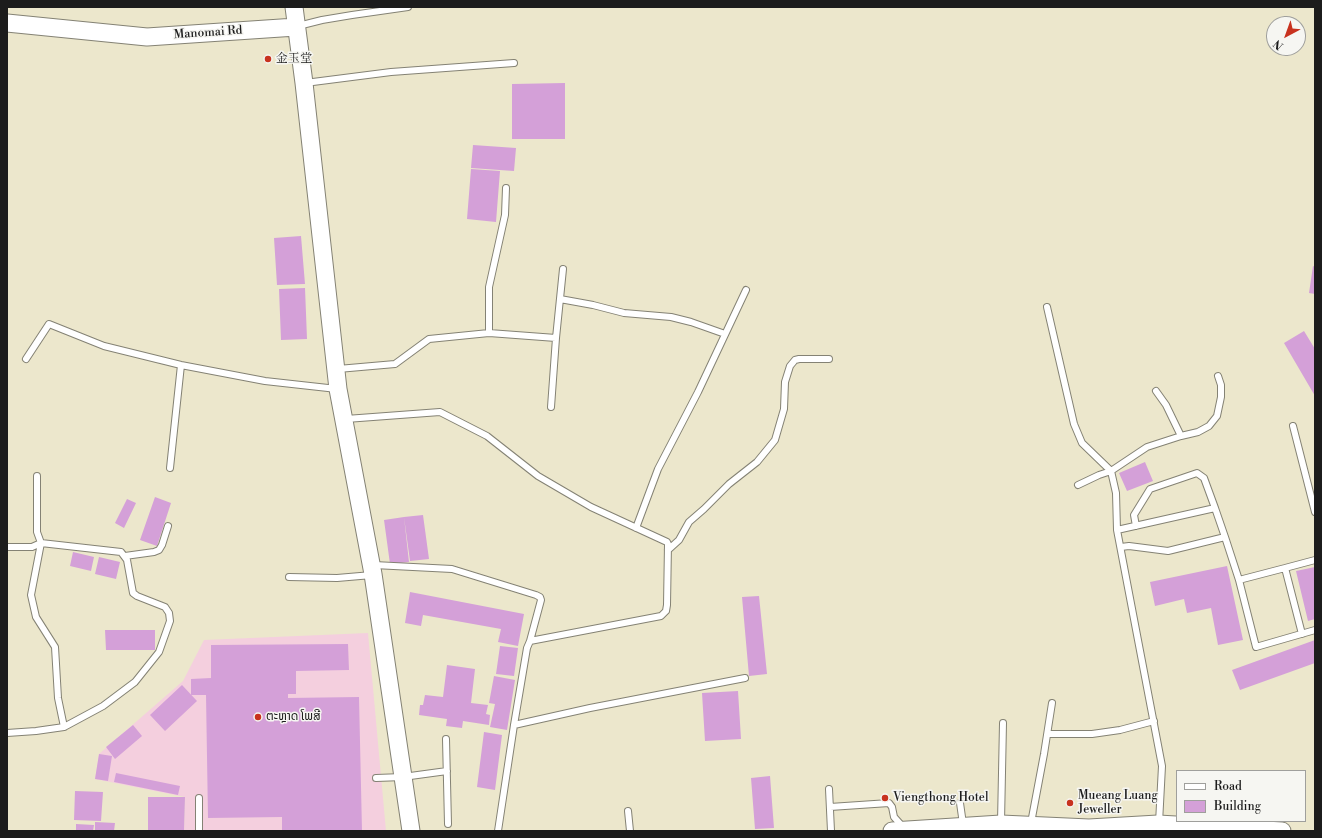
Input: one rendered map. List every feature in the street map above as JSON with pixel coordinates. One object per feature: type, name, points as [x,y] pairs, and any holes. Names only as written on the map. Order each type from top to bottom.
[{"type":"street","points":[[294,7],[304,83],[338,389],[372,570],[411,831]]},
{"type":"street","name":"Manomai Rd","points":[[7,23],[147,37],[296,27]]},
{"type":"street","points":[[901,831],[1001,824],[1031,825],[1053,828],[1089,828],[1158,824],[1282,831]]},
{"type":"lane","name":"Manomai Rd","points":[[296,27],[322,20],[408,7]]},
{"type":"lane","points":[[304,83],[391,72],[514,63]]},
{"type":"lane","points":[[489,333],[489,287],[505,215],[506,188]]},
{"type":"lane","points":[[551,407],[563,269]]},
{"type":"lane","points":[[636,528],[658,469],[698,392],[746,290]]},
{"type":"lane","points":[[560,299],[624,313],[670,317],[691,322],[725,334]]},
{"type":"lane","points":[[1047,307],[1074,424],[1082,443],[1111,471],[1116,493],[1118,530],[1162,766],[1158,824]]},
{"type":"lane","points":[[26,359],[49,324],[104,346],[181,365],[265,381],[338,389]]},
{"type":"lane","points":[[336,369],[395,364],[429,340],[489,333],[556,338]]},
{"type":"lane","points":[[668,550],[679,540],[689,522],[729,484],[757,462],[774,440],[784,409],[785,382],[790,366],[795,360],[829,359]]},
{"type":"lane","points":[[170,468],[181,365]]},
{"type":"lane","points":[[1078,485],[1111,471],[1147,447],[1198,432],[1209,426],[1217,416],[1221,397],[1221,385],[1218,376]]},
{"type":"lane","points":[[1156,391],[1166,405],[1181,436]]},
{"type":"lane","points":[[344,419],[440,412],[487,436],[538,476],[591,507],[667,542],[667,605],[666,611],[661,616],[530,641]]},
{"type":"lane","points":[[1293,426],[1315,512]]},
{"type":"lane","points":[[1136,526],[1134,515],[1150,489],[1197,473],[1204,478],[1225,537],[1239,580],[1256,647],[1315,630]]},
{"type":"lane","points":[[37,476],[37,532],[41,543],[31,595],[36,617],[55,647],[58,698],[64,727]]},
{"type":"lane","points":[[1118,530],[1214,508]]},
{"type":"lane","points":[[125,556],[159,550],[168,526]]},
{"type":"lane","points":[[1121,547],[1129,546],[1168,551],[1225,537]]},
{"type":"lane","points":[[7,548],[32,547],[41,543],[121,552],[127,560],[133,593],[165,607],[169,613],[170,622],[159,652],[135,682],[103,706],[64,727],[7,733]]},
{"type":"lane","points":[[1239,580],[1315,560]]},
{"type":"lane","points":[[1285,568],[1302,634]]},
{"type":"lane","points":[[289,577],[337,578],[372,570],[452,569],[536,594],[540,597],[542,600],[527,648],[498,831]]},
{"type":"lane","points":[[514,726],[590,708],[745,678]]},
{"type":"lane","points":[[1031,825],[1048,734],[1052,703]]},
{"type":"lane","points":[[1048,734],[1092,734],[1120,730],[1154,721]]},
{"type":"lane","points":[[1001,824],[1003,723]]},
{"type":"lane","points":[[446,739],[448,824]]},
{"type":"lane","points":[[376,778],[403,777],[447,771]]},
{"type":"lane","points":[[829,789],[831,831]]},
{"type":"lane","points":[[199,798],[199,831]]},
{"type":"lane","points":[[830,807],[889,802],[901,831]]},
{"type":"lane","points":[[960,804],[963,826]]},
{"type":"lane","points":[[628,811],[630,831]]},
{"type":"shaded area","name":"ຕະຫຼາດ ໂພສີ","points":[[368,633],[386,831],[184,831],[185,797],[95,779],[99,754],[183,681],[204,640]]},
{"type":"building","points":[[565,83],[565,139],[512,139],[512,84]]},
{"type":"building","points":[[473,145],[516,148],[514,171],[471,168]]},
{"type":"building","points":[[471,169],[500,171],[496,222],[467,219]]},
{"type":"building","points":[[301,236],[305,284],[277,285],[274,238]]},
{"type":"building","points":[[1313,266],[1315,267],[1315,294],[1309,293]]},
{"type":"building","points":[[305,288],[307,339],[281,340],[279,289]]},
{"type":"building","points":[[1304,331],[1315,349],[1315,396],[1284,343]]},
{"type":"building","points":[[1145,462],[1153,481],[1127,491],[1119,473]]},
{"type":"building","points":[[155,497],[171,503],[157,546],[140,540]]},
{"type":"building","points":[[127,499],[136,503],[124,528],[115,523]]},
{"type":"building","points":[[423,515],[429,559],[410,561],[404,517]]},
{"type":"building","points":[[404,517],[409,562],[390,564],[384,520]]},
{"type":"building","points":[[73,552],[94,557],[91,571],[70,566]]},
{"type":"building","points":[[99,557],[120,562],[116,579],[95,574]]},
{"type":"building","points":[[1227,566],[1243,640],[1218,645],[1211,608],[1187,613],[1184,599],[1155,606],[1150,582]]},
{"type":"building","points":[[1315,567],[1315,619],[1308,621],[1296,571]]},
{"type":"building","points":[[410,592],[524,614],[518,646],[498,642],[501,629],[423,615],[421,626],[405,623]]},
{"type":"building","points":[[759,596],[767,674],[749,676],[742,597]]},
{"type":"building","points":[[105,630],[155,630],[155,650],[106,650]]},
{"type":"building","points":[[1315,640],[1315,663],[1240,690],[1232,670]]},
{"type":"building","points":[[348,644],[349,670],[296,671],[296,694],[288,694],[288,698],[359,697],[362,831],[282,831],[282,817],[208,818],[206,695],[191,695],[191,679],[211,678],[211,645]]},
{"type":"building","points":[[500,646],[518,648],[514,676],[496,674]]},
{"type":"building","points":[[447,665],[475,669],[471,703],[488,705],[486,714],[490,715],[489,725],[463,721],[462,728],[446,726],[447,719],[419,715],[420,705],[423,705],[425,695],[443,697]]},
{"type":"building","points":[[494,676],[515,680],[507,730],[490,727],[495,704],[489,703]]},
{"type":"building","points":[[182,685],[197,701],[165,731],[150,715]]},
{"type":"building","points":[[738,691],[741,739],[705,741],[702,693]]},
{"type":"building","points":[[133,725],[142,736],[115,759],[106,747]]},
{"type":"building","points":[[484,732],[502,735],[495,790],[477,787]]},
{"type":"building","points":[[99,754],[112,756],[108,781],[95,779]]},
{"type":"building","points":[[116,773],[180,786],[178,795],[114,782]]},
{"type":"building","points":[[770,776],[774,828],[755,829],[751,778]]},
{"type":"building","points":[[75,791],[103,792],[101,821],[74,820]]},
{"type":"building","points":[[148,797],[185,797],[184,831],[148,831]]},
{"type":"building","points":[[95,822],[115,823],[114,831],[95,831]]},
{"type":"building","points":[[76,824],[94,825],[93,831],[76,831]]},
{"type":"place","name":"金玉堂","points":[[268,59]]},
{"type":"place","name":"ຕະຫຼາດ ໂພສີ","points":[[258,717]]},
{"type":"place","name":"Viengthong Hotel","points":[[885,798]]},
{"type":"place","name":"Mueang Luang Jeweller","points":[[1070,803]]}]
